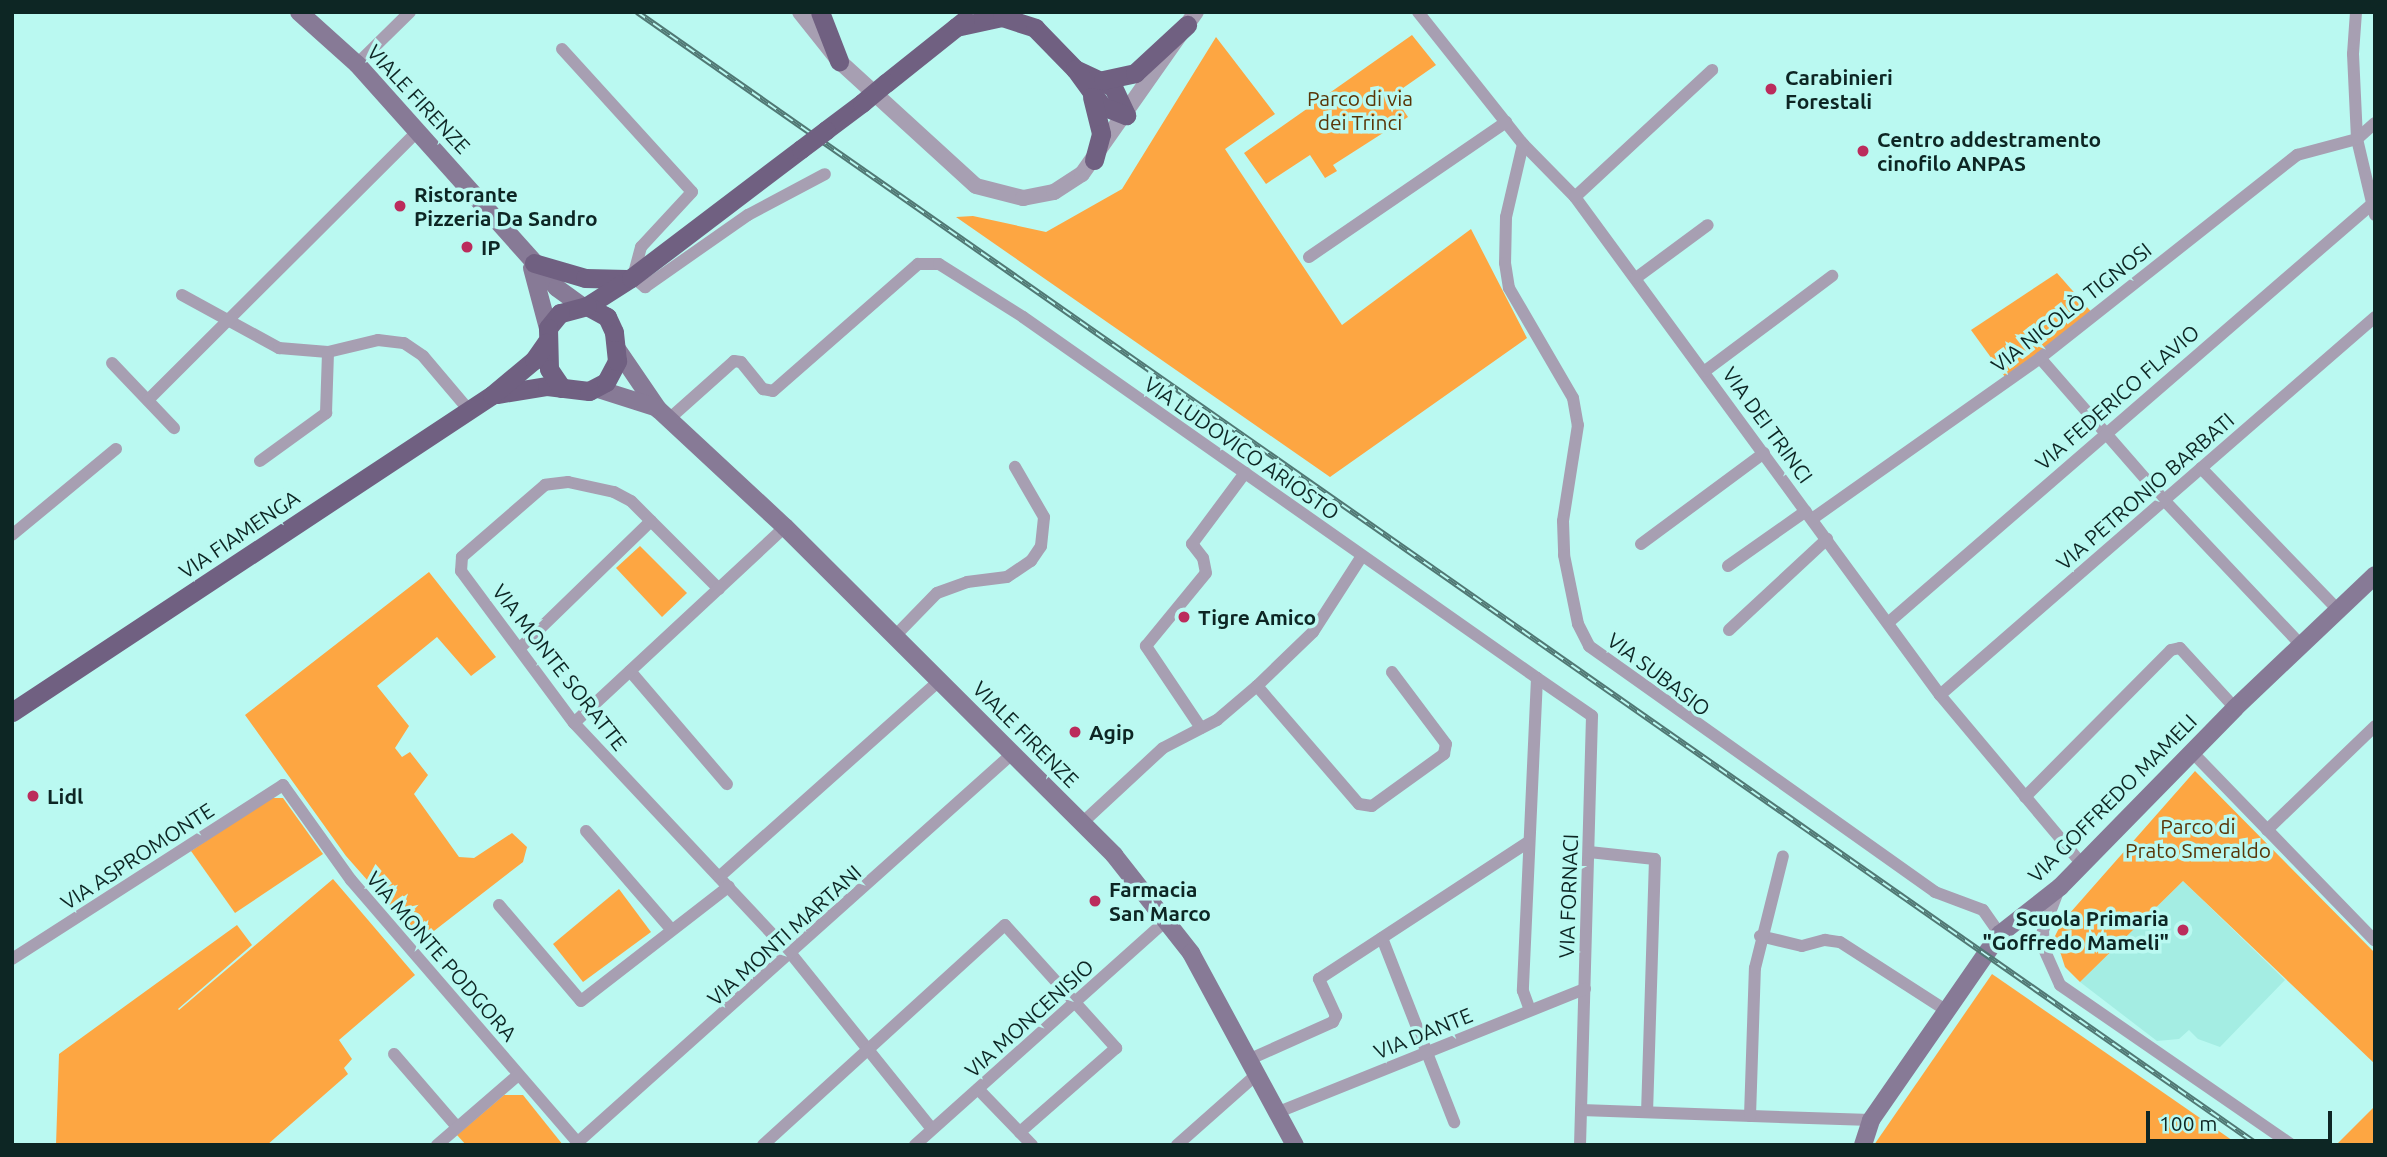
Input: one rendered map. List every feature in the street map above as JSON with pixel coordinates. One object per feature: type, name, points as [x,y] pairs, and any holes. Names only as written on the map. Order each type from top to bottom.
[{"type":"main road","name":"VIALE FIRENZE","points":[[299,12],[358,64],[530,259],[584,305],[600,311],[612,326],[617,349],[663,414],[785,527],[1082,823],[1167,920],[1191,953],[1295,1145]]},
{"type":"main road","points":[[820,12],[839,61]]},
{"type":"main road","points":[[547,335],[561,313],[584,305],[632,277],[862,103],[959,20],[975,12]]},
{"type":"main road","points":[[959,20],[1002,17],[1032,20],[1075,69],[1097,88],[1102,106],[1126,115]]},
{"type":"main road","points":[[1097,88],[1135,73],[1192,19]]},
{"type":"main road","points":[[1094,160],[1101,134],[1097,88]]},
{"type":"main road","name":"VIALE FIRENZE","points":[[530,259],[543,296],[550,369],[562,388],[598,389],[663,414]]},
{"type":"main road","points":[[530,259],[585,278],[632,277]]},
{"type":"main road","points":[[612,326],[618,300],[632,277]]},
{"type":"main road","name":"VIA FIAMENGA","points":[[12,712],[492,395],[528,366],[547,335]]},
{"type":"main road","points":[[598,389],[613,372],[617,349]]},
{"type":"main road","name":"VIA FIAMENGA","points":[[492,395],[527,387],[562,388]]},
{"type":"main road","name":"VIA GOFFREDO MAMELI","points":[[1863,1145],[1871,1121],[2000,934],[2060,887],[2191,751],[2303,648],[2375,575]]},
{"type":"street","points":[[358,64],[410,12]]},
{"type":"street","points":[[800,12],[839,61],[976,186],[991,193],[1023,198],[1055,192],[1070,184],[1094,160],[1192,19]]},
{"type":"street","name":"VIA DEI TRINCI","points":[[1418,12],[1523,144],[1575,197],[1940,695],[2081,863]]},
{"type":"street","points":[[2356,12],[2353,54],[2357,139],[2374,209]]},
{"type":"street","points":[[562,49],[692,192],[641,247],[632,277],[645,287],[748,215],[825,174]]},
{"type":"street","points":[[1575,197],[1712,70]]},
{"type":"street","points":[[1309,257],[1506,122]]},
{"type":"street","points":[[2357,139],[2375,123]]},
{"type":"street","points":[[148,400],[418,131]]},
{"type":"street","name":"VIA NICOLÒ TIGNOSI","points":[[1728,566],[1809,515],[2040,358],[2297,155],[2357,139]]},
{"type":"street","name":"VIA SUBASIO","points":[[1523,144],[1506,217],[1509,288],[1573,398],[1578,425],[1563,521],[1564,555],[1577,624],[1589,646],[1935,892],[1983,910],[2000,934]]},
{"type":"street","name":"VIA FEDERICO FLAVIO","points":[[1889,622],[2105,432],[2374,209]]},
{"type":"street","points":[[1636,278],[1708,225]]},
{"type":"street","name":"VIA LUDOVICO ARIOSTO","points":[[663,414],[727,364],[741,362],[762,389],[773,391],[918,264],[929,261],[1023,317],[1537,678]]},
{"type":"street","points":[[1705,371],[1832,276]]},
{"type":"street","points":[[183,295],[279,348],[328,352],[378,340],[404,343],[423,356],[468,409]]},
{"type":"street","name":"VIA PETRONIO BARBATI","points":[[1940,695],[2375,317]]},
{"type":"street","points":[[260,461],[326,413],[328,352]]},
{"type":"street","points":[[2040,358],[2164,500],[2303,648]]},
{"type":"street","points":[[112,363],[174,428]]},
{"type":"street","points":[[12,535],[116,449]]},
{"type":"street","points":[[1641,544],[1764,453]]},
{"type":"street","points":[[895,636],[937,593],[967,582],[1007,577],[1031,561],[1041,547],[1044,517],[1015,467]]},
{"type":"street","points":[[2201,468],[2339,611]]},
{"type":"street","points":[[1201,728],[1146,646],[1206,573],[1203,558],[1192,544],[1245,473]]},
{"type":"street","name":"VIA MONTE SORATTE","points":[[651,521],[614,492],[568,482],[545,485],[463,557],[461,571],[521,648],[574,723],[792,954],[932,1129]]},
{"type":"street","points":[[521,648],[651,521],[719,589]]},
{"type":"street","points":[[574,723],[785,527]]},
{"type":"street","points":[[1729,630],[1827,539]]},
{"type":"street","points":[[1082,823],[1163,748],[1201,728],[1257,686],[1313,632],[1363,556]]},
{"type":"street","points":[[2025,797],[2171,650],[2180,648],[2235,708]]},
{"type":"street","points":[[630,671],[727,784]]},
{"type":"street","points":[[1257,686],[1359,804],[1372,806],[1444,754],[1446,744],[1392,672]]},
{"type":"street","points":[[1530,1010],[1523,991],[1537,678]]},
{"type":"street","name":"VIA FORNACI","points":[[1537,678],[1592,716],[1580,1145]]},
{"type":"street","points":[[499,905],[581,1001],[671,929],[939,681]]},
{"type":"street","points":[[2267,830],[2375,726]]},
{"type":"street","points":[[2191,751],[2375,941]]},
{"type":"street","name":"VIA MONTI MARTANI","points":[[579,1143],[1013,753]]},
{"type":"street","name":"VIA ASPROMONTE","points":[[12,959],[282,785]]},
{"type":"street","name":"VIA MONTE PODGORA","points":[[282,785],[351,880],[579,1143]]},
{"type":"street","points":[[586,831],[671,929]]},
{"type":"street","points":[[1177,1145],[1251,1068],[1333,1022],[1336,1016],[1320,979],[1528,842]]},
{"type":"street","points":[[1589,852],[1655,859],[1647,1112]]},
{"type":"street","points":[[1750,1116],[1760,936],[1783,856]]},
{"type":"street","points":[[2060,887],[2043,931],[2044,949],[2060,985],[2292,1145]]},
{"type":"street","name":"VIA MONCENISIO","points":[[915,1145],[1167,920]]},
{"type":"street","points":[[763,1145],[870,1052],[1005,925],[1078,1001],[1116,1048],[1020,1132]]},
{"type":"street","points":[[1760,936],[1802,946],[1825,940],[1840,942],[1947,1011]]},
{"type":"street","points":[[1382,938],[1454,1122]]},
{"type":"street","name":"VIA DANTE","points":[[1276,1113],[1585,989]]},
{"type":"street","points":[[394,1054],[457,1127]]},
{"type":"street","points":[[437,1145],[518,1075]]},
{"type":"street","points":[[978,1089],[1032,1145]]},
{"type":"street","points":[[1581,1110],[1871,1121]]},
{"type":"shaded area","name":"Scuola Primaria \"Goffredo Mameli\"","points":[[2183,881],[2285,980],[2220,1047],[2198,1039],[2189,1030],[2179,1039],[2157,1041],[2080,982]]},
{"type":"green space","name":"Parco di via dei Trinci","points":[[1412,35],[1436,65],[1393,95],[1408,117],[1333,165],[1337,171],[1325,178],[1310,155],[1266,184],[1244,153]]},
{"type":"green space","points":[[1216,37],[1275,114],[1225,149],[1342,325],[1471,229],[1527,338],[1330,477],[956,217],[973,216],[1046,232],[1122,189]]},
{"type":"green space","points":[[2057,273],[2094,315],[2008,381],[1971,330]]},
{"type":"green space","points":[[640,546],[687,593],[662,617],[616,568]]},
{"type":"green space","points":[[429,572],[496,657],[471,676],[437,637],[377,686],[409,726],[395,748],[402,757],[410,752],[428,775],[414,794],[459,857],[474,858],[512,833],[527,847],[523,862],[421,941],[346,856],[245,715]]},
{"type":"green space","name":"Parco di Prato Smeraldo","points":[[2195,771],[2375,953],[2375,1064],[2183,881],[2080,982],[2065,967],[2055,936],[2062,922]]},
{"type":"green space","points":[[270,798],[283,798],[323,854],[235,913],[191,851]]},
{"type":"green space","points":[[333,879],[415,975],[339,1040],[352,1059],[344,1068],[348,1074],[267,1145],[56,1145],[59,1054],[237,925],[252,945],[179,1010]]},
{"type":"green space","points":[[619,889],[651,932],[583,982],[553,944]]},
{"type":"green space","points":[[1992,974],[2239,1145],[1874,1145]]},
{"type":"green space","points":[[504,1095],[523,1095],[563,1145],[466,1145],[457,1135]]},
{"type":"green space","points":[[2375,1106],[2375,1145],[2336,1145]]},
{"type":"railway","points":[[637,12],[2258,1145]]},
{"type":"place","name":"Carabinieri Forestali","points":[[1771,89]]},
{"type":"place","name":"Centro addestramento cinofilo ANPAS","points":[[1863,151]]},
{"type":"place","name":"Ristorante Pizzeria Da Sandro","points":[[400,206]]},
{"type":"place","name":"IP","points":[[467,247]]},
{"type":"place","name":"Tigre Amico","points":[[1184,617]]},
{"type":"place","name":"Agip","points":[[1075,732]]},
{"type":"place","name":"Lidl","points":[[33,796]]},
{"type":"place","name":"Farmacia San Marco","points":[[1095,901]]},
{"type":"place","name":"Scuola Primaria \"Goffredo Mameli\"","points":[[2183,930]]}]
